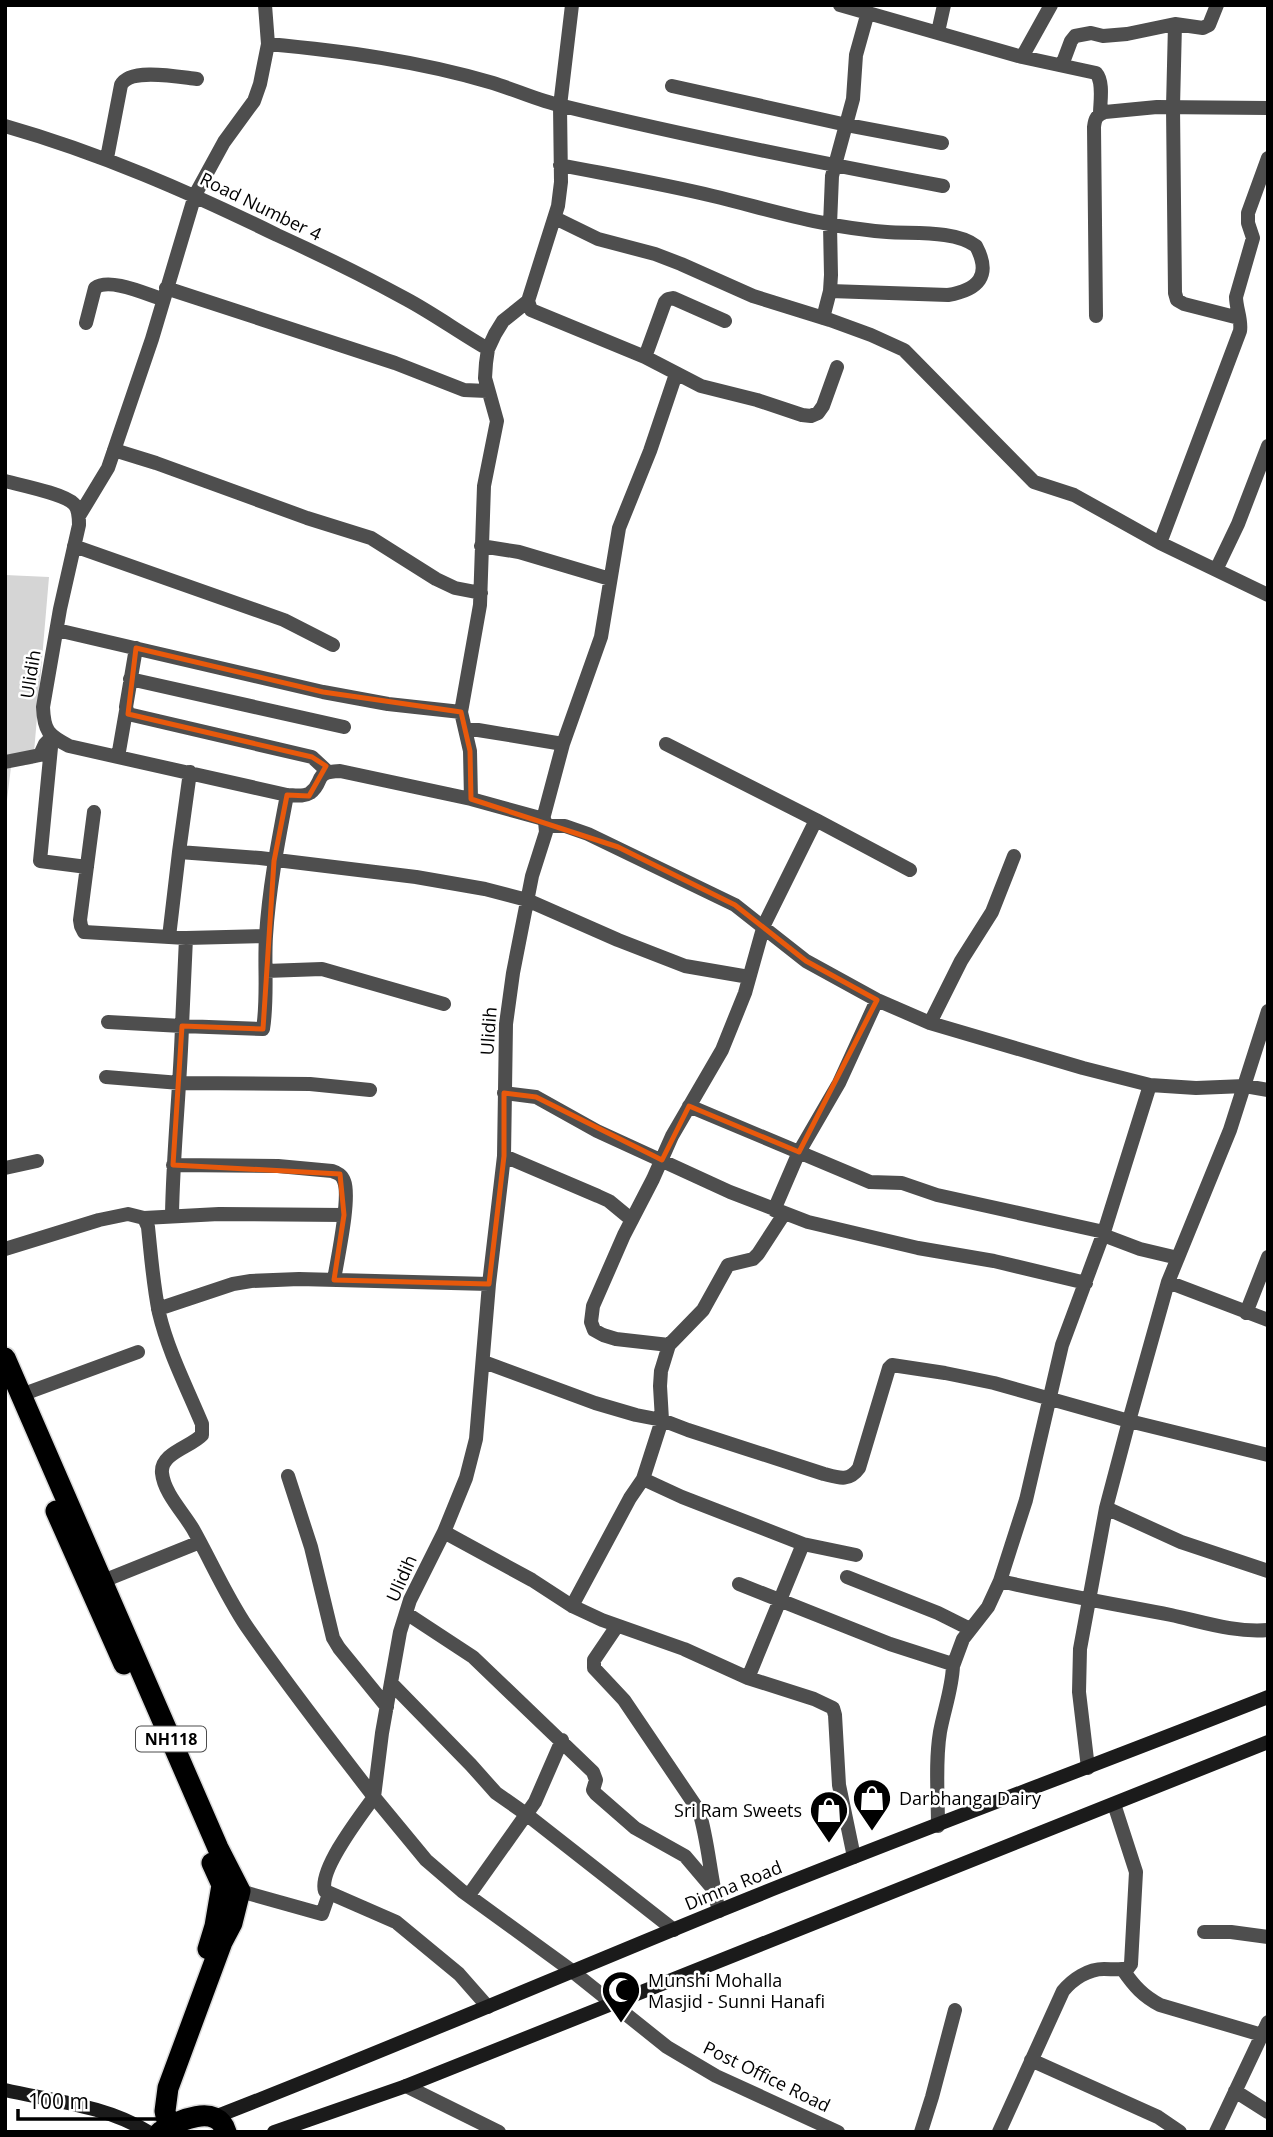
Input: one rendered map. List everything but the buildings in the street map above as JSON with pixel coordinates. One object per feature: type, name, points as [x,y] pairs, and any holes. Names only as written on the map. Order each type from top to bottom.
[{"type":"highway","name":"NH118","points":[[5,1357],[13,1394],[97,1606],[231,1888]]},
{"type":"highway","name":"NH118","points":[[13,1394],[103,1581],[218,1848],[231,1888]]},
{"type":"highway","points":[[159,2130],[168,2088],[222,1942],[232,1923],[231,1888]]},
{"type":"highway","points":[[159,2130],[185,2119],[205,2115],[221,2124]]},
{"type":"street","points":[[79,516],[102,481],[114,450],[152,339],[195,195],[233,128],[254,101],[268,44],[265,5]]},
{"type":"street","points":[[471,799],[470,751],[461,712],[481,593],[484,486],[497,421],[485,378],[488,349],[503,321],[528,301],[555,218],[561,182],[560,106],[572,5]]},
{"type":"street","points":[[840,5],[1022,57],[1088,70],[1099,77],[1100,114]]},
{"type":"street","points":[[938,32],[944,5]]},
{"type":"street","points":[[1022,57],[1051,5]]},
{"type":"street","points":[[1062,65],[1075,36],[1091,33],[1103,36],[1127,34],[1175,24],[1203,28],[1209,25],[1217,5]]},
{"type":"street","points":[[822,318],[830,291],[831,187],[855,85],[856,55],[868,12]]},
{"type":"street","points":[[1175,24],[1175,293],[1177,300],[1184,304],[1239,318]]},
{"type":"street","points":[[268,44],[340,50],[433,68],[493,83],[560,106],[835,166],[943,186]]},
{"type":"street","points":[[107,159],[124,80],[129,76],[141,74],[197,79]]},
{"type":"street","points":[[672,86],[942,143]]},
{"type":"street","points":[[1096,316],[1095,119],[1100,114],[1157,107],[1268,108]]},
{"type":"street","name":"Road Number 4","points":[[5,126],[107,159],[195,195],[373,281],[488,349]]},
{"type":"street","points":[[1160,544],[1240,331],[1236,297],[1253,238],[1248,213],[1267,162]]},
{"type":"street","points":[[560,166],[712,196],[830,225],[959,238],[976,246],[983,265],[982,275],[971,289],[948,295],[830,291]]},
{"type":"street","points":[[555,218],[598,239],[655,254],[753,296],[871,335],[904,350],[1034,482],[1074,495],[1160,544],[1268,595]]},
{"type":"street","points":[[86,323],[95,288],[111,284],[164,294],[395,363],[458,389],[487,391]]},
{"type":"street","points":[[645,357],[668,299],[673,298],[725,321]]},
{"type":"street","points":[[528,301],[531,310],[539,314],[645,357],[713,390],[757,400],[802,415],[811,416],[818,413],[837,367]]},
{"type":"street","name":"Ulidih","points":[[374,1797],[400,1632],[410,1600],[444,1532],[466,1478],[476,1439],[489,1284],[504,1156],[506,1024],[527,900],[563,744],[601,637],[619,528],[650,451],[676,374]]},
{"type":"street","points":[[1216,570],[1264,466],[1268,446]]},
{"type":"street","points":[[114,450],[371,538],[436,579],[455,588],[481,593]]},
{"type":"street","points":[[5,481],[66,498],[76,505],[79,516]]},
{"type":"street","name":"Ulidih","points":[[52,737],[44,723],[43,707],[79,516]]},
{"type":"street","points":[[74,545],[284,620],[333,645]]},
{"type":"street","points":[[481,546],[519,552],[610,579]]},
{"type":"street","points":[[57,630],[324,692],[388,704],[461,712]]},
{"type":"street","points":[[118,757],[136,648]]},
{"type":"street","points":[[130,679],[344,727]]},
{"type":"street","points":[[126,711],[132,716],[312,757],[327,771]]},
{"type":"street","points":[[466,730],[563,744]]},
{"type":"street","points":[[52,737],[69,746],[287,795],[308,794],[312,792],[320,776],[327,771],[340,771],[471,799],[565,826],[618,847],[735,905],[764,925],[806,961],[877,1000],[930,1023],[1150,1085],[1196,1088],[1245,1086],[1268,1090]]},
{"type":"street","points":[[5,762],[40,755],[52,737]]},
{"type":"street","points":[[52,737],[40,861],[87,867]]},
{"type":"street","points":[[666,744],[910,870]]},
{"type":"street","points":[[169,937],[190,772]]},
{"type":"street","points":[[108,1022],[263,1029],[266,1012],[266,936],[274,861],[287,795]]},
{"type":"street","points":[[94,812],[80,920],[84,932],[186,938],[266,936]]},
{"type":"street","points":[[669,1346],[603,1335],[594,1330],[591,1322],[593,1306],[672,1136],[722,1050],[749,977],[764,925],[816,820]]},
{"type":"street","points":[[179,852],[244,856],[463,884],[527,900],[685,967],[749,977]]},
{"type":"street","points":[[930,1023],[961,961],[992,912],[1014,856]]},
{"type":"street","points":[[172,1215],[186,938]]},
{"type":"street","points":[[266,971],[322,969],[444,1003]]},
{"type":"street","points":[[572,1606],[643,1479],[662,1420],[660,1379],[669,1346],[703,1310],[728,1265],[753,1259],[779,1212],[799,1152],[839,1083],[877,1000]]},
{"type":"street","points":[[1088,1768],[1079,1673],[1080,1649],[1106,1508],[1168,1282],[1230,1130],[1268,1011]]},
{"type":"street","points":[[106,1077],[180,1083],[310,1084],[370,1090]]},
{"type":"street","points":[[938,1826],[939,1748],[953,1666],[963,1639],[988,1607],[1000,1581],[1026,1500],[1062,1346],[1104,1233],[1150,1085]]},
{"type":"street","points":[[504,1093],[536,1097],[597,1131],[730,1192],[808,1222],[1086,1283]]},
{"type":"street","points":[[690,1106],[870,1182],[902,1184],[937,1195],[1104,1233],[1140,1249],[1178,1258]]},
{"type":"street","points":[[504,1156],[609,1201],[632,1220]]},
{"type":"street","points":[[5,1168],[37,1161]]},
{"type":"street","points":[[173,1164],[278,1166],[340,1174],[344,1180],[344,1215],[334,1280]]},
{"type":"street","points":[[5,1249],[128,1214],[145,1218],[172,1215],[344,1215]]},
{"type":"street","points":[[145,1218],[158,1309],[202,1424],[202,1435],[196,1442],[169,1456],[163,1464],[162,1474],[168,1490],[245,1624],[374,1797],[426,1860],[468,1895],[572,1971]]},
{"type":"street","points":[[1246,1313],[1268,1257]]},
{"type":"street","points":[[158,1309],[233,1284],[275,1280],[489,1284]]},
{"type":"street","points":[[1168,1282],[1268,1321]]},
{"type":"street","points":[[13,1394],[138,1353]]},
{"type":"street","points":[[484,1362],[595,1403],[662,1420],[845,1479],[853,1476],[859,1468],[889,1367],[892,1366],[994,1383],[1129,1421],[1268,1455]]},
{"type":"street","points":[[288,1476],[311,1548],[333,1638],[387,1707]]},
{"type":"street","points":[[643,1479],[803,1544],[856,1555]]},
{"type":"street","points":[[1106,1508],[1181,1542],[1268,1571]]},
{"type":"street","points":[[444,1532],[532,1580],[572,1606],[617,1626],[684,1649],[748,1678],[814,1699],[833,1709],[839,1784],[854,1857]]},
{"type":"street","points":[[103,1581],[200,1542]]},
{"type":"street","points":[[748,1678],[803,1544]]},
{"type":"street","points":[[847,1577],[971,1629]]},
{"type":"street","points":[[1000,1581],[1240,1630],[1268,1630]]},
{"type":"street","points":[[739,1584],[953,1666]]},
{"type":"street","points":[[406,1614],[472,1657],[596,1775],[593,1786],[596,1794],[635,1828],[685,1856],[713,1889]]},
{"type":"street","points":[[617,1626],[594,1660],[594,1668],[624,1700],[699,1811],[719,1911]]},
{"type":"street","points":[[391,1683],[496,1793],[674,1930]]},
{"type":"street","name":"Dimna Road","points":[[221,2124],[572,1971],[719,1911],[1268,1697]]},
{"type":"street","points":[[468,1895],[535,1802],[562,1740]]},
{"type":"street","points":[[274,2132],[406,2086],[1268,1742]]},
{"type":"street","points":[[374,1797],[340,1845],[323,1885],[325,1891],[396,1922],[459,1974],[488,2007]]},
{"type":"street","points":[[999,2132],[1063,1991],[1071,1982],[1095,1970],[1128,1968],[1133,1958],[1136,1872],[1114,1804]]},
{"type":"street","points":[[231,1888],[322,1914],[329,1894]]},
{"type":"street","points":[[1204,1932],[1231,1932],[1268,1937]]},
{"type":"street","points":[[1123,1970],[1136,1989],[1153,2001],[1265,2028],[1216,2132]]},
{"type":"street","name":"Post Office Road","points":[[572,1971],[667,2047],[716,2076],[838,2132]]},
{"type":"street","points":[[921,2132],[955,2010]]},
{"type":"street","points":[[1031,2060],[1158,2117],[1180,2132]]},
{"type":"street","points":[[406,2086],[499,2132]]},
{"type":"street","points":[[5,2090],[110,2114],[159,2130]]},
{"type":"street","points":[[1236,2091],[1268,2112]]},
{"type":"highlighted area","points":[[136,648],[323,692],[461,712],[470,751],[471,799],[618,847],[735,905],[806,961],[877,1000],[799,1152],[689,1106],[662,1160],[536,1097],[504,1093],[504,1156],[489,1284],[334,1280],[344,1215],[340,1174],[173,1165],[182,1026],[263,1029],[274,861],[287,795],[309,796],[326,766],[312,757],[128,714]]},
{"type":"shaded area","points":[[5,575],[49,577],[33,764],[11,767],[5,817]]},
{"type":"place","name":"Darbhanga Dairy","points":[[872,1832]]},
{"type":"place","name":"Sri Ram Sweets","points":[[829,1844]]},
{"type":"place","name":"Munshi Mohalla Masjid - Sunni Hanafi","points":[[621,2024]]}]
